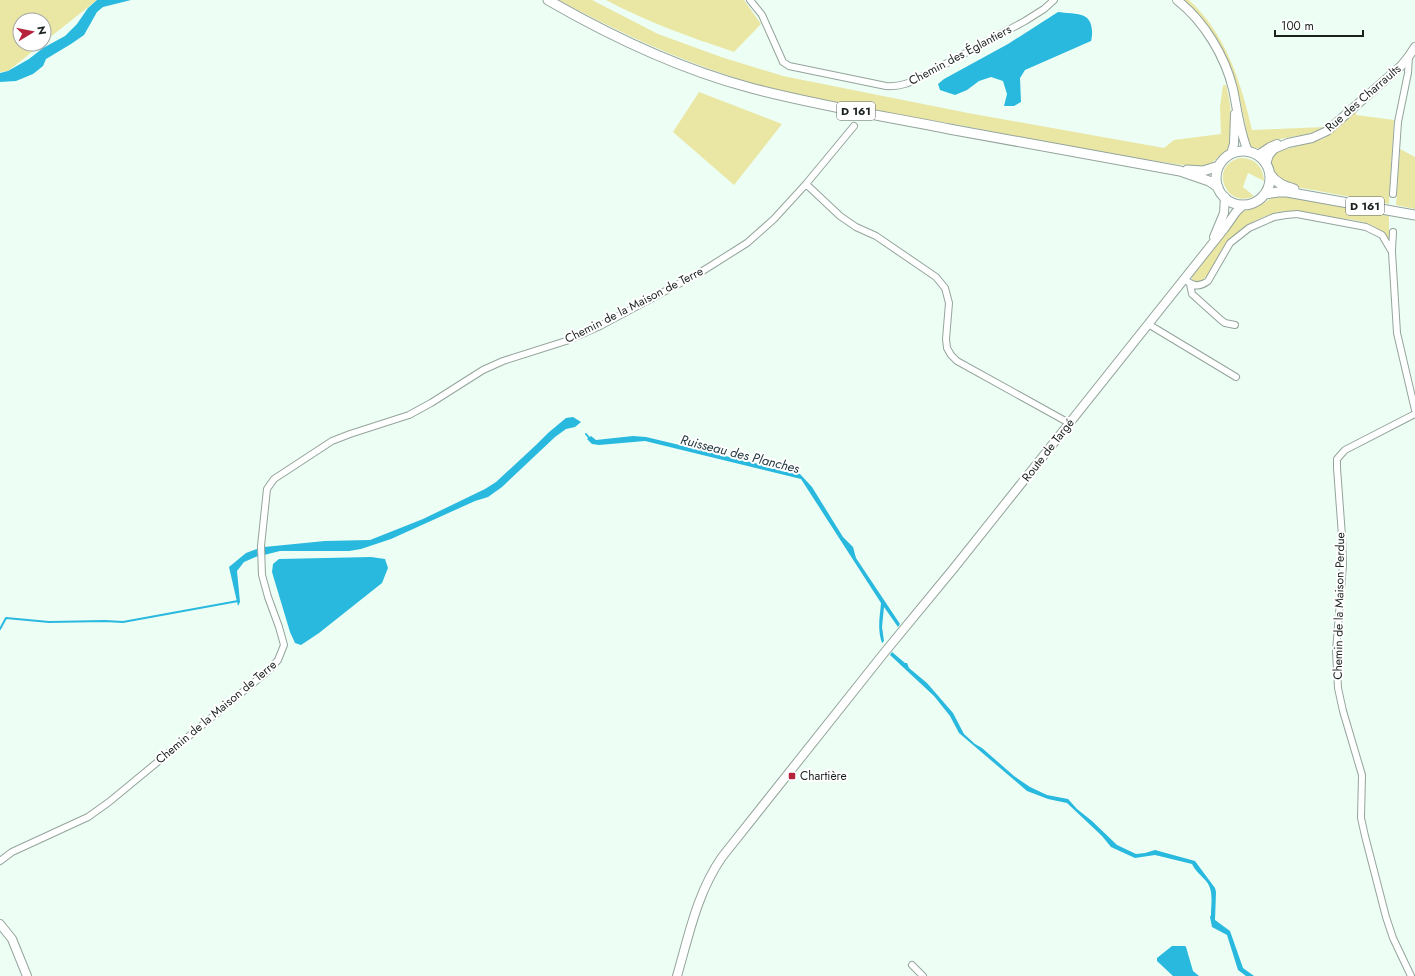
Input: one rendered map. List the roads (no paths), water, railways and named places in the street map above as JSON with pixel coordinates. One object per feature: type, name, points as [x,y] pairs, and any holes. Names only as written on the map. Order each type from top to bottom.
[{"type":"main road","name":"D 161","points":[[548,0],[602,29],[650,51],[703,72],[750,88],[847,110],[1180,171],[1209,181],[1218,187]]},
{"type":"main road","points":[[1239,151],[1248,151],[1258,155],[1266,164],[1270,174],[1270,181],[1265,194],[1259,200],[1251,204],[1243,205],[1230,201],[1225,197],[1218,187],[1217,173],[1219,166],[1224,159],[1231,154],[1239,151]]},
{"type":"main road","name":"D 161","points":[[1180,171],[1203,171],[1219,166]]},
{"type":"main road","name":"D 161","points":[[1270,174],[1278,183],[1314,196]]},
{"type":"main road","name":"D 161","points":[[1265,194],[1287,192],[1415,215]]},
{"type":"street","name":"Chemin des Églantiers","points":[[750,0],[762,16],[784,62],[789,66],[897,87],[909,84],[1025,22],[1054,0]]},
{"type":"street","points":[[1177,0],[1196,19],[1219,53],[1229,76],[1244,142],[1248,151]]},
{"type":"street","name":"Rue des Charraults","points":[[1266,164],[1269,155],[1274,149],[1288,143],[1312,138],[1327,131],[1391,75],[1409,56],[1415,47]]},
{"type":"street","points":[[1393,194],[1398,122],[1408,74],[1409,56]]},
{"type":"street","points":[[1231,154],[1234,144],[1235,103]]},
{"type":"street","name":"Chemin de la Maison de Terre","points":[[0,861],[12,852],[88,816],[109,802],[268,671],[278,660],[284,645],[262,575],[261,546],[267,489],[274,479],[332,442],[350,434],[409,415],[483,370],[503,361],[572,338],[600,326],[702,272],[747,243],[774,219],[806,184],[854,126]]},
{"type":"street","points":[[1258,155],[1270,147],[1288,143]]},
{"type":"street","points":[[806,184],[840,216],[876,236],[936,277],[945,288],[949,303],[946,339],[947,348],[951,355],[958,361],[1069,423]]},
{"type":"street","name":"Route de Targé","points":[[1210,245],[1224,213],[1225,197]]},
{"type":"street","name":"Route de Targé","points":[[678,976],[698,905],[705,885],[715,867],[884,653],[954,568],[1148,324],[1187,281],[1210,245],[1243,205]]},
{"type":"street","points":[[1187,281],[1196,286],[1204,285],[1208,281],[1230,243],[1249,228],[1274,217],[1286,215],[1297,214],[1366,227],[1382,235],[1392,252]]},
{"type":"street","points":[[1393,232],[1392,252],[1397,333],[1415,410]]},
{"type":"street","points":[[1187,281],[1192,294],[1225,323],[1235,325]]},
{"type":"street","points":[[1148,324],[1236,377]]},
{"type":"street","name":"Chemin de la Maison Perdue","points":[[1410,976],[1393,938],[1386,917],[1370,855],[1361,818],[1362,775],[1343,711],[1338,688],[1336,651],[1342,565],[1342,536],[1337,460],[1345,450],[1415,414]]},
{"type":"street","points":[[0,925],[12,939],[27,976]]},
{"type":"street","points":[[912,965],[923,976]]},
{"type":"water","points":[[97,0],[131,0],[103,7],[97,12],[84,35],[46,59],[43,66],[33,74],[16,81],[0,82],[0,73],[8,71],[38,52],[52,52],[52,43],[65,36],[77,24],[88,8]]},
{"type":"water","points":[[1058,12],[1078,14],[1087,18],[1092,27],[1091,41],[1025,70],[1020,78],[1021,102],[1014,106],[1004,106],[1007,94],[1003,81],[991,77],[979,81],[967,90],[955,95],[940,90],[938,84],[944,79],[1008,44]]},
{"type":"water","points":[[573,417],[581,422],[575,427],[566,429],[555,437],[502,487],[488,497],[475,501],[391,539],[361,549],[349,551],[280,551],[264,555],[264,547],[325,541],[370,540],[423,519],[485,489],[496,482],[548,433],[566,418]]},
{"type":"water","points":[[591,436],[596,440],[633,436],[646,437],[800,474],[812,487],[843,537],[853,547],[856,558],[900,624],[898,627],[884,607],[882,627],[884,641],[882,643],[879,628],[881,603],[801,479],[645,441],[599,445],[592,444],[587,439]]},
{"type":"water","points":[[257,549],[258,556],[244,562],[237,571],[240,602],[238,606],[229,567],[246,553]]},
{"type":"water","points":[[371,557],[385,559],[388,568],[382,583],[319,633],[301,645],[295,643],[290,632],[272,572],[273,564],[279,559]]},
{"type":"water","points":[[892,652],[907,663],[909,668],[927,683],[953,713],[964,734],[1014,776],[1030,787],[1047,795],[1068,799],[1117,845],[1136,854],[1155,850],[1195,861],[1215,888],[1215,920],[1230,931],[1243,968],[1254,976],[1246,976],[1238,970],[1227,935],[1212,927],[1210,917],[1212,902],[1209,885],[1192,864],[1155,855],[1135,858],[1111,847],[1102,836],[1067,803],[1048,799],[1027,791],[959,733],[950,716],[934,696],[890,655]]},
{"type":"water","points":[[1172,946],[1186,947],[1193,971],[1199,976],[1173,976],[1157,961],[1157,958]]},
{"type":"waterway","name":"Ruisseau des Planches","points":[[586,434],[590,439]]},
{"type":"waterway","name":"Ruisseau des Planches","points":[[0,629],[6,618],[49,622],[123,622],[238,601]]},
{"type":"place","name":"Chartière","points":[[792,776]]}]
